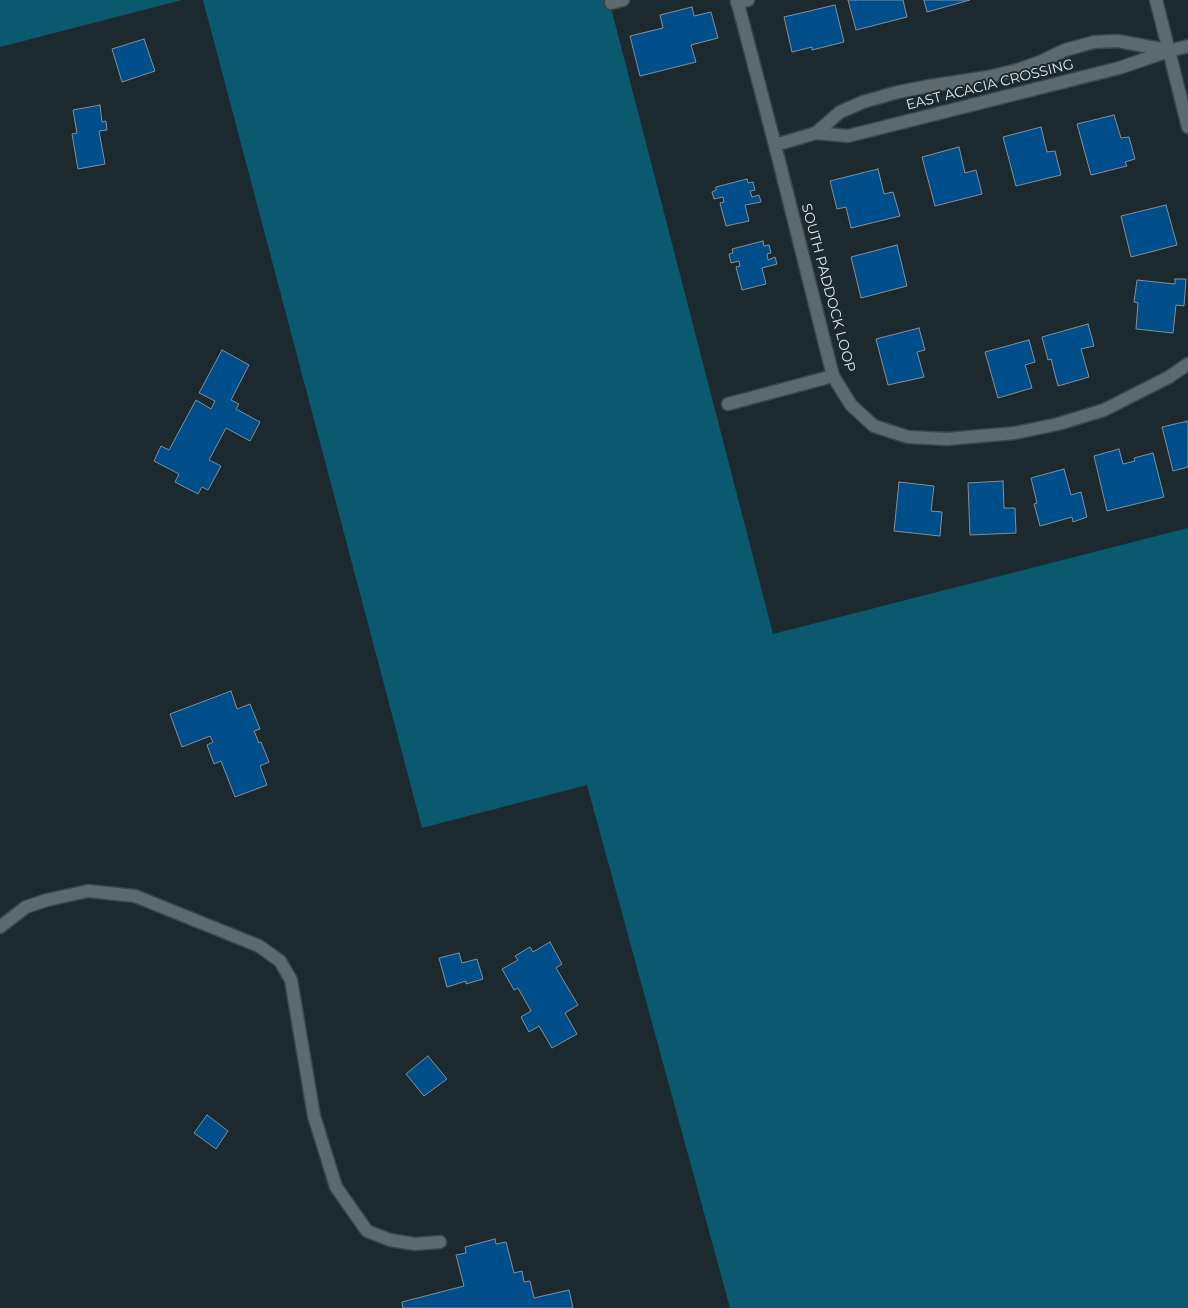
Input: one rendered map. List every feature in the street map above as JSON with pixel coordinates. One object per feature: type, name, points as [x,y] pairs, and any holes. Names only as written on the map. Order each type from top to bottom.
[{"type":"street","points":[[1156,0],[1188,126]]},
{"type":"street","name":"SOUTH PADDOCK LOOP","points":[[741,1],[833,376],[851,405],[874,426],[908,437],[947,439],[1015,433],[1058,424],[1104,410],[1169,377],[1188,364]]},
{"type":"street","name":"EAST ACACIA CROSSING","points":[[816,133],[840,112],[863,102],[898,92],[988,77],[1017,70],[1040,62],[1064,50],[1094,42],[1118,41],[1169,50]]},
{"type":"street","name":"EAST ACACIA CROSSING","points":[[775,145],[816,133],[848,136],[1119,68],[1169,50],[1188,46]]},
{"type":"street","points":[[728,404],[833,376]]},
{"type":"street","points":[[0,927],[26,907],[47,900],[88,891],[135,896],[259,946],[280,961],[291,980],[314,1116],[336,1187],[367,1231],[390,1240],[415,1244],[440,1242]]},
{"type":"shaded area","points":[[0,0],[182,0],[0,47]]},
{"type":"shaded area","points":[[203,0],[609,0],[773,634],[1188,528],[1188,1308],[730,1308],[587,785],[422,828]]},
{"type":"building","points":[[848,0],[903,0],[907,17],[856,30]]},
{"type":"building","points":[[924,0],[970,0],[927,12]]},
{"type":"building","points":[[835,5],[844,42],[812,50],[812,47],[792,52],[784,17]]},
{"type":"building","points":[[692,7],[694,16],[711,12],[718,38],[691,45],[696,62],[640,76],[630,36],[663,28],[660,15]]},
{"type":"building","points":[[144,39],[155,71],[122,82],[112,49]]},
{"type":"building","points":[[100,105],[102,122],[106,121],[107,130],[99,131],[105,164],[78,169],[72,134],[77,133],[73,110]]},
{"type":"building","points":[[1114,115],[1121,138],[1129,137],[1135,159],[1125,162],[1127,166],[1091,175],[1077,124]]},
{"type":"building","points":[[1041,127],[1047,152],[1055,151],[1061,175],[1016,186],[1003,137]]},
{"type":"building","points":[[959,147],[965,173],[976,170],[982,194],[935,206],[922,157]]},
{"type":"building","points":[[878,169],[884,194],[893,192],[900,216],[851,228],[846,207],[837,209],[830,181]]},
{"type":"building","points":[[747,179],[748,183],[753,182],[755,190],[750,191],[752,197],[759,195],[761,202],[745,205],[749,221],[726,226],[720,203],[724,202],[723,197],[714,199],[712,192],[716,190],[716,187]]},
{"type":"building","points":[[1166,205],[1177,245],[1131,257],[1121,216]]},
{"type":"building","points":[[763,241],[764,246],[769,245],[771,253],[767,254],[768,260],[775,257],[777,264],[762,268],[766,284],[742,290],[736,267],[740,266],[739,261],[731,263],[729,254],[733,253],[732,249]]},
{"type":"building","points":[[897,245],[907,286],[861,298],[851,257]]},
{"type":"building","points":[[1175,279],[1186,279],[1184,306],[1176,305],[1173,333],[1136,329],[1138,303],[1134,302],[1137,280],[1175,284]]},
{"type":"building","points":[[1088,324],[1094,346],[1081,349],[1089,377],[1058,386],[1051,359],[1048,360],[1042,337]]},
{"type":"building","points":[[919,328],[925,350],[917,352],[924,377],[888,385],[876,339]]},
{"type":"building","points":[[1029,340],[1035,362],[1025,365],[1032,388],[998,398],[985,352]]},
{"type":"building","points":[[222,350],[249,365],[231,400],[239,404],[236,409],[260,422],[250,441],[226,428],[209,460],[221,466],[208,490],[202,487],[198,494],[175,482],[179,474],[154,461],[161,446],[169,450],[196,400],[211,409],[215,401],[199,393]]},
{"type":"building","points":[[1188,421],[1188,467],[1173,471],[1162,427]]},
{"type":"building","points":[[1119,449],[1123,464],[1135,461],[1134,458],[1153,453],[1164,497],[1107,511],[1094,456]]},
{"type":"building","points":[[1064,469],[1071,495],[1081,492],[1087,517],[1073,522],[1072,517],[1040,526],[1034,504],[1037,503],[1031,478]]},
{"type":"building","points":[[1003,481],[1004,508],[1015,508],[1016,533],[970,535],[968,483]]},
{"type":"building","points":[[899,482],[934,486],[931,511],[942,512],[940,536],[894,531]]},
{"type":"building","points":[[231,691],[237,709],[250,704],[260,729],[254,731],[259,743],[261,742],[269,762],[260,766],[267,785],[235,797],[221,761],[214,764],[207,745],[213,742],[210,736],[182,747],[170,714]]},
{"type":"building","points":[[550,942],[562,964],[556,968],[578,1005],[565,1013],[577,1034],[552,1048],[539,1026],[529,1032],[521,1017],[531,1011],[518,988],[514,990],[502,969],[518,960],[515,956],[530,947],[533,952]]},
{"type":"building","points":[[459,953],[462,963],[477,959],[483,979],[466,984],[466,981],[447,987],[439,958]]},
{"type":"building","points":[[428,1056],[447,1079],[424,1096],[406,1074]]},
{"type":"building","points":[[207,1115],[228,1131],[216,1149],[194,1133]]},
{"type":"building","points":[[495,1239],[496,1244],[506,1242],[514,1273],[522,1271],[524,1282],[530,1281],[534,1298],[569,1290],[573,1308],[403,1308],[402,1302],[464,1286],[456,1255],[466,1253],[465,1247]]}]
